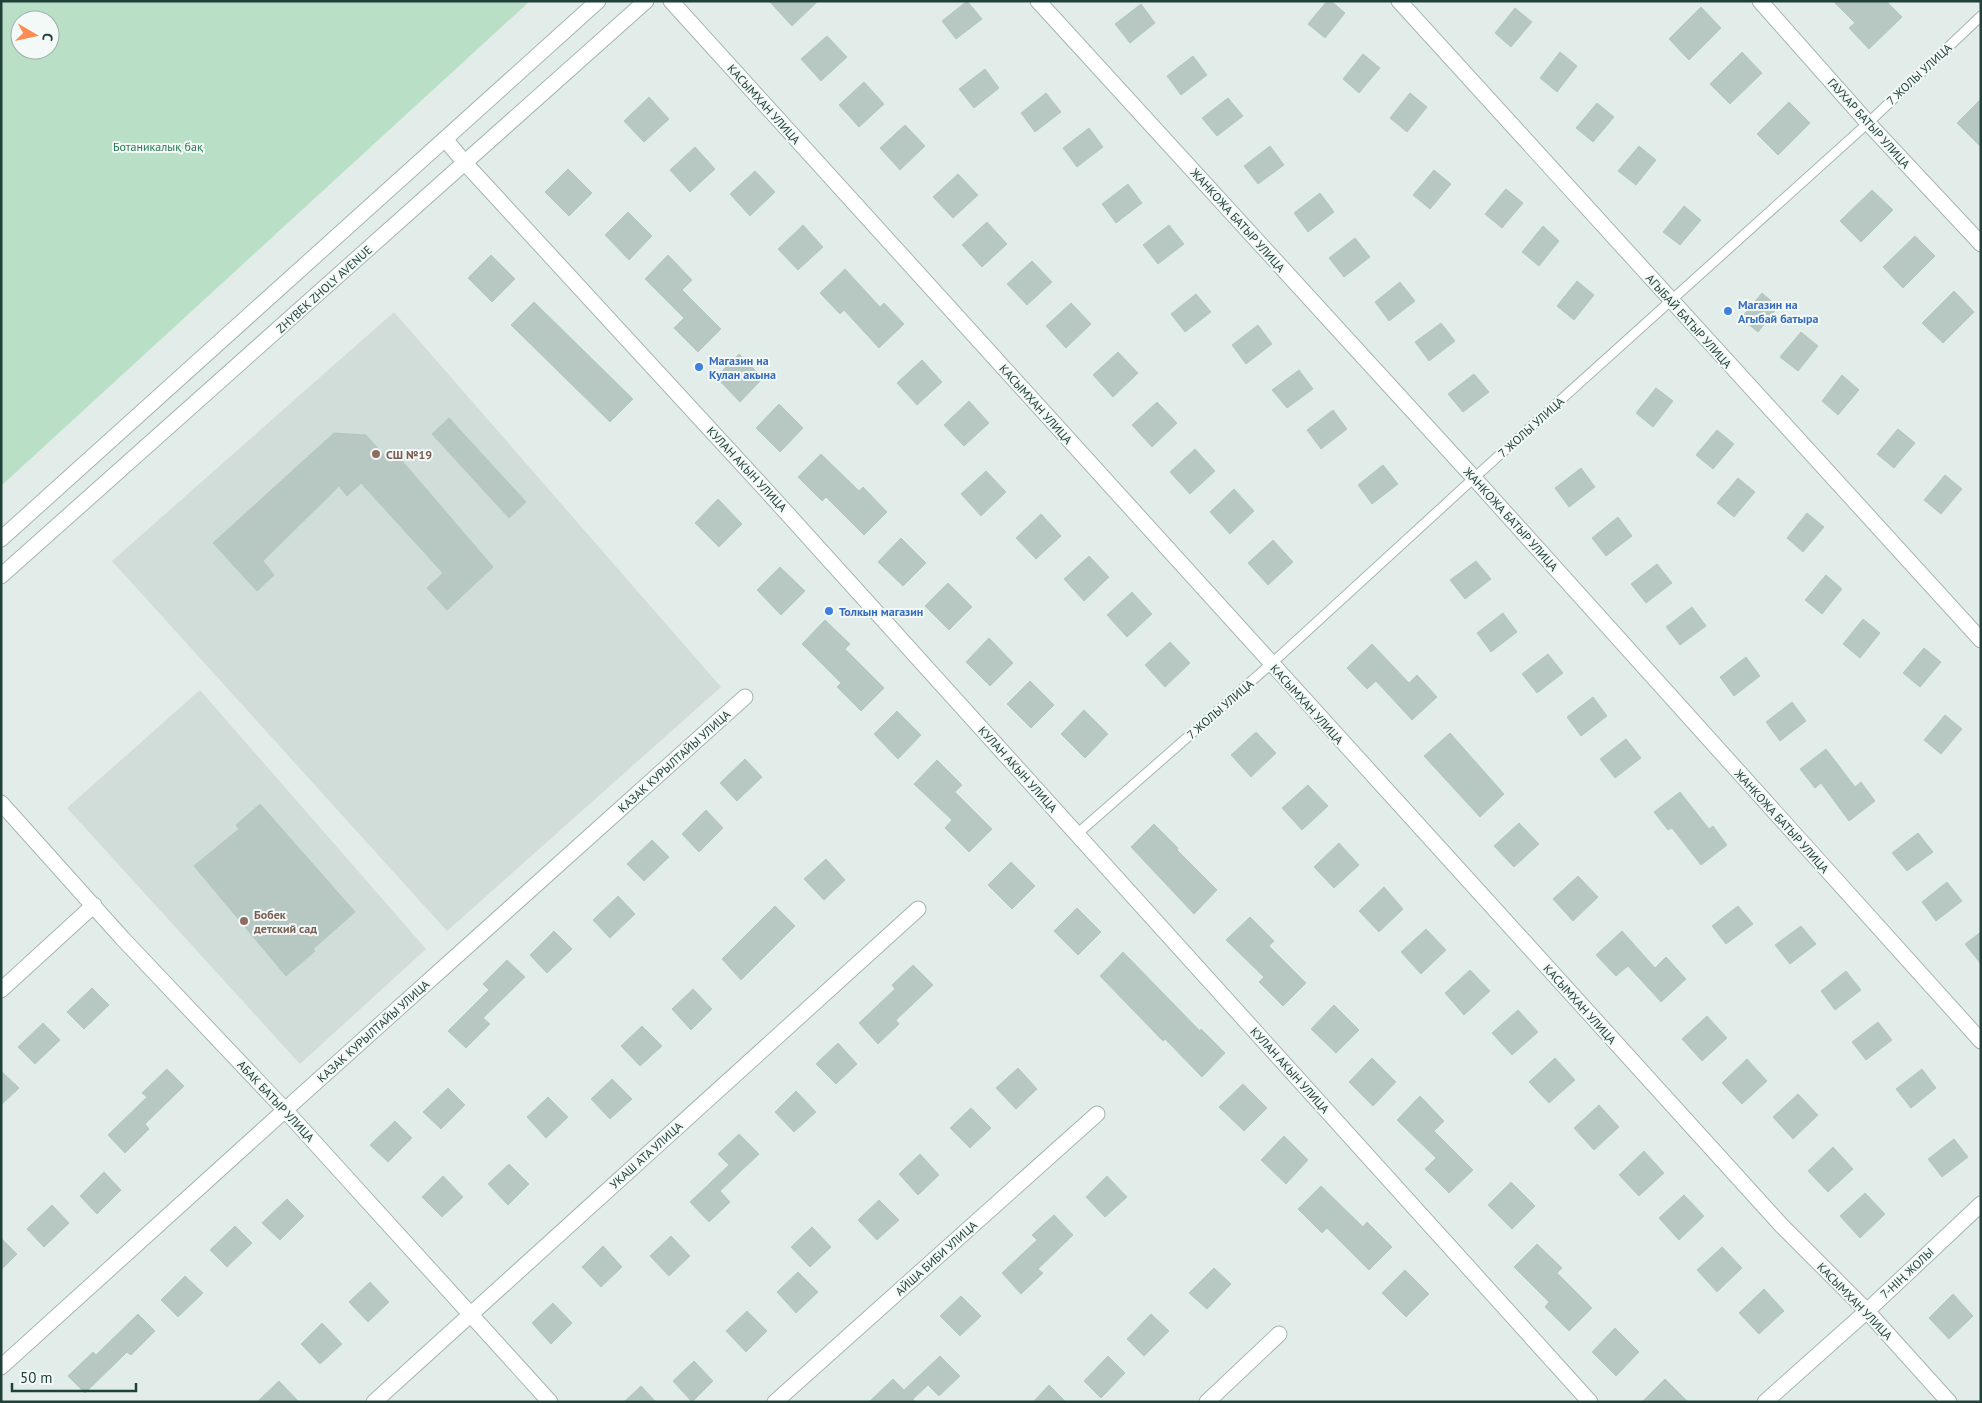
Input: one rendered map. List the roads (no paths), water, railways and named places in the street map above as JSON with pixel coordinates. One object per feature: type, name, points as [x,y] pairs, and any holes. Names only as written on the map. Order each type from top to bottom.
[{"type":"street","points":[[1,539],[598,1]]},
{"type":"street","name":"ZHYBEK ZHOLY AVENUE","points":[[1,576],[646,1]]},
{"type":"street","name":"КАСЫМХАН УЛИЦА","points":[[672,1],[1782,1226],[1867,1311],[1949,1402]]},
{"type":"street","name":"ЖАНКОЖА БАТЫР УЛИЦА","points":[[1038,1],[1474,478],[1981,1041]]},
{"type":"street","name":"АГЫБАЙ БАТЫР УЛИЦА","points":[[1398,1],[1981,640]]},
{"type":"street","name":"ГАУХАР БАТЫР УЛИЦА","points":[[1760,1],[1868,123],[1981,244]]},
{"type":"street","name":"КУЛАН АКЫН УЛИЦА","points":[[445,139],[465,164],[782,507],[1590,1402]]},
{"type":"street","name":"КАЗАК КУРЫЛТАЙЫ УЛИЦА","points":[[1,1367],[745,697]]},
{"type":"street","name":"АБАК БАТЫР УЛИЦА","points":[[1,802],[123,939],[285,1110],[550,1402]]},
{"type":"street","points":[[1,990],[94,905]]},
{"type":"street","name":"УКАШ АТА УЛИЦА","points":[[374,1402],[918,909]]},
{"type":"street","name":"АЙША БИБИ УЛИЦА","points":[[775,1402],[1097,1114]]},
{"type":"street","name":"7-НІҢ ЖОЛЫ","points":[[1765,1402],[1867,1311],[1981,1204]]},
{"type":"street","points":[[1206,1402],[1279,1334]]},
{"type":"lane","name":"7 ЖОЛЫ УЛИЦА","points":[[1077,834],[1271,664],[1474,478],[1868,123],[1981,16]]},
{"type":"place","name":"Магазин на Агыбай батыра","points":[[1728,311]]},
{"type":"place","name":"Магазин на Кулан акына","points":[[699,367]]},
{"type":"place","name":"СШ №19","points":[[376,454]]},
{"type":"place","name":"Толкын магазин","points":[[829,611]]},
{"type":"place","name":"Бобек детский сад","points":[[244,921]]},
{"type":"park label","name":"Ботаникалық бақ","points":[[158,146]]}]
